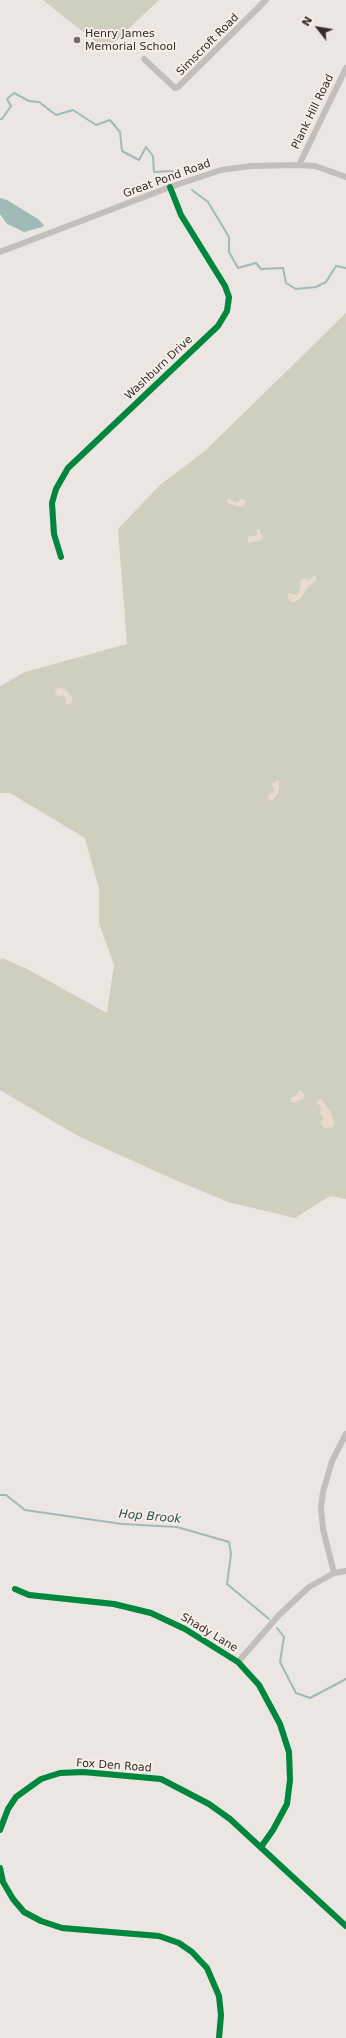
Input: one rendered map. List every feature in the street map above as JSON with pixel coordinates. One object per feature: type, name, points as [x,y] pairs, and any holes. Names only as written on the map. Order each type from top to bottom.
[{"type":"street","name":"Simscroft Road","points":[[144,59],[175,88],[178,87],[266,0]]},
{"type":"street","name":"Plank Hill Road","points":[[299,165],[346,68]]},
{"type":"street","name":"Great Pond Road","points":[[0,252],[170,187],[221,170],[251,166],[299,165],[315,166],[346,177]]},
{"type":"street","name":"Washburn Drive","points":[[61,557],[54,534],[52,503],[56,489],[68,468],[218,326],[227,311],[229,297],[225,286],[181,215],[170,187]]},
{"type":"street","points":[[334,1574],[323,1529],[321,1507],[324,1486],[332,1460],[346,1434]]},
{"type":"street","points":[[238,1662],[295,1599],[309,1587],[334,1574],[346,1571]]},
{"type":"street","name":"Shady Lane","points":[[15,1589],[30,1595],[114,1604],[152,1613],[185,1629],[238,1662],[260,1685],[280,1724],[288,1752],[290,1780],[287,1804],[273,1830],[261,1847]]},
{"type":"street","name":"Fox Den Road","points":[[0,1830],[8,1808],[16,1797],[41,1779],[60,1773],[84,1772],[119,1774],[162,1779],[187,1791],[230,1819],[346,1926]]},
{"type":"street","points":[[0,1868],[3,1882],[13,1899],[24,1912],[41,1921],[62,1928],[159,1936],[179,1943],[192,1952],[207,1968],[219,1996],[221,2015],[219,2038]]},
{"type":"green space","points":[[43,0],[159,0],[106,50]]},
{"type":"green space","points":[[346,313],[346,1199],[330,1196],[295,1218],[228,1202],[166,1176],[78,1136],[0,1090],[0,960],[2,958],[27,969],[107,1013],[114,965],[99,923],[99,889],[85,838],[10,793],[0,793],[0,686],[25,672],[127,644],[118,529],[160,485],[206,450]]},
{"type":"sand","points":[[228,498],[235,502],[242,498],[246,501],[244,505],[240,507],[227,503]]},
{"type":"sand","points":[[256,529],[260,530],[263,538],[260,541],[248,543],[248,536],[255,536],[257,534]]},
{"type":"sand","points":[[316,576],[316,580],[307,588],[301,598],[295,602],[291,602],[288,598],[288,593],[296,595],[299,593],[301,580],[303,578],[308,580]]},
{"type":"sand","points":[[57,687],[65,689],[72,697],[72,701],[69,705],[66,704],[65,697],[55,695]]},
{"type":"sand","points":[[279,780],[279,792],[273,800],[269,801],[268,796],[275,790],[271,784]]},
{"type":"sand","points":[[300,1090],[303,1092],[305,1098],[294,1103],[291,1102],[291,1097],[296,1096]]},
{"type":"sand","points":[[321,1099],[331,1113],[334,1123],[333,1127],[325,1128],[320,1123],[324,1118],[320,1113],[321,1107],[317,1103],[318,1100]]},
{"type":"water","points":[[0,198],[7,200],[38,219],[44,225],[42,227],[24,232],[7,224],[0,214]]},
{"type":"waterway","points":[[0,119],[2,119],[11,106],[7,99],[14,93],[29,101],[39,102],[56,115],[73,110],[96,125],[110,120],[120,132],[122,151],[139,160],[146,147],[153,156],[154,172],[172,171],[177,177]]},
{"type":"waterway","points":[[192,190],[208,202],[229,237],[229,252],[238,268],[256,263],[261,269],[283,268],[286,283],[296,289],[316,287],[326,282],[336,266],[346,268]]},
{"type":"waterway","name":"Hop Brook","points":[[0,1495],[6,1495],[25,1510],[122,1524],[177,1527],[229,1542],[231,1554],[227,1584],[269,1619]]},
{"type":"waterway","name":"Hop Brook","points":[[277,1628],[284,1637],[280,1662],[296,1693],[310,1698],[346,1679]]},
{"type":"cycle path","points":[[61,557],[54,534],[52,503],[56,489],[68,468],[218,326],[227,311],[229,297],[225,286],[181,215],[170,187]]},
{"type":"cycle path","points":[[15,1589],[29,1595],[114,1604],[151,1613],[185,1629],[238,1662],[259,1685],[280,1724],[289,1752],[290,1780],[287,1804],[273,1830],[261,1847]]},
{"type":"cycle path","points":[[0,1830],[8,1809],[16,1797],[41,1779],[60,1773],[83,1772],[161,1779],[209,1804],[230,1819],[346,1926]]},
{"type":"cycle path","points":[[0,1868],[3,1882],[13,1899],[24,1912],[41,1921],[62,1928],[159,1936],[179,1943],[192,1952],[207,1968],[219,1996],[221,2015],[219,2038]]},
{"type":"place","name":"Henry James Memorial School","points":[[77,40]]}]
